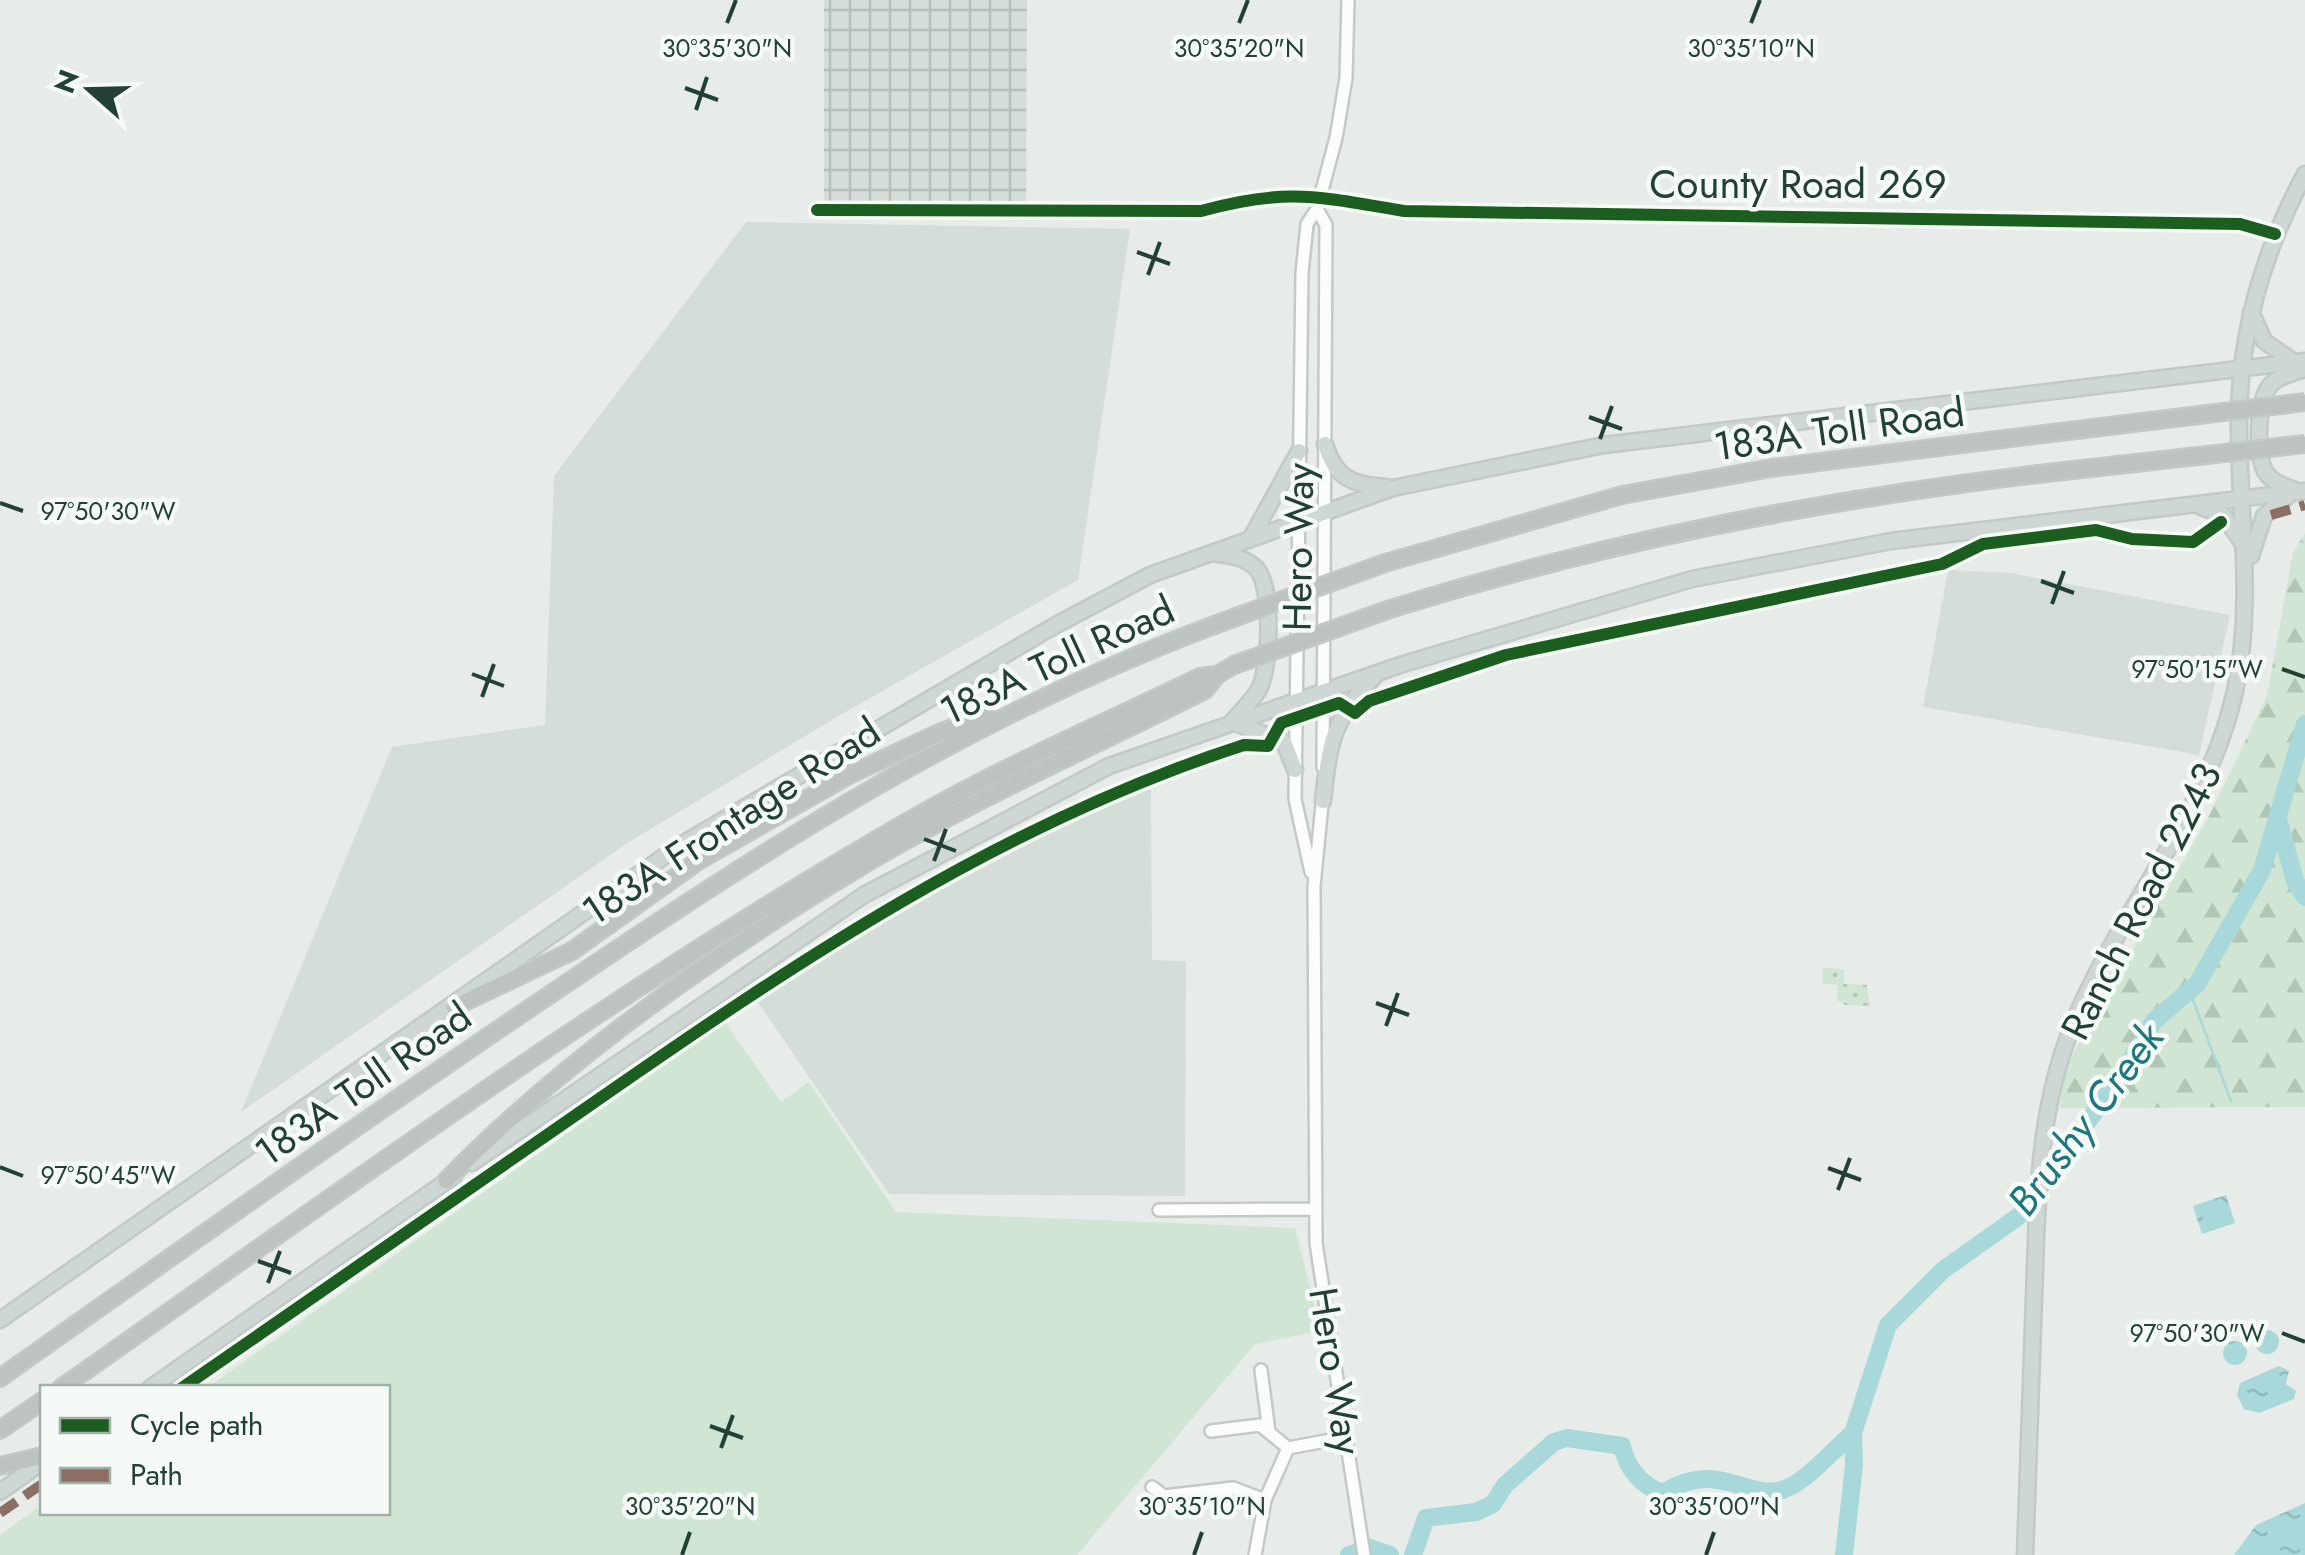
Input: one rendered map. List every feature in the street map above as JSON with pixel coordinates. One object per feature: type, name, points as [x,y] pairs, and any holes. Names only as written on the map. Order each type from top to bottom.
[{"type":"highway","name":"183A Toll Road","points":[[0,1378],[373,1115],[769,847],[1029,702],[1130,656],[1385,563],[1622,496],[1772,468],[2305,402]]},
{"type":"highway","name":"183A Toll Road","points":[[65,1385],[552,1044],[840,862],[987,781],[1200,677],[1216,675],[1234,665],[1390,610],[1509,572],[1672,533],[1859,496],[2305,444]]},
{"type":"highway","points":[[446,1181],[505,1120],[568,1067],[775,923],[876,858],[1206,690],[1216,675]]},
{"type":"highway","points":[[454,1007],[572,951],[698,862],[849,775],[941,732],[1029,702]]},
{"type":"highway","points":[[0,1430],[40,1401]]},
{"type":"highway","points":[[0,1466],[40,1459]]},
{"type":"main road","name":"Ranch Road 2243","points":[[2024,1555],[2041,1156],[2058,1066],[2077,1015],[2214,762],[2242,656],[2246,576],[2239,431],[2251,312],[2275,234],[2305,174]]},
{"type":"main road","points":[[2251,312],[2264,341],[2301,365],[2267,388],[2260,429],[2263,469],[2278,484],[2303,491]]},
{"type":"main road","name":"183A Frontage Road","points":[[0,1320],[454,1007],[679,846],[852,741],[1150,575],[1393,488],[1604,445],[2243,368],[2301,365]]},
{"type":"main road","points":[[1325,444],[1332,466],[1343,478],[1358,485],[1393,488]]},
{"type":"main road","points":[[1251,537],[1299,451]]},
{"type":"main road","points":[[154,1385],[864,895],[1110,766],[1379,673],[1692,580],[1891,541],[2303,491]]},
{"type":"main road","points":[[2246,576],[2258,528],[2269,508],[2303,491]]},
{"type":"main road","points":[[2178,504],[2204,506],[2223,515],[2245,548]]},
{"type":"main road","points":[[1211,552],[1247,561],[1258,570],[1265,586],[1268,656],[1264,676],[1258,691],[1232,722]]},
{"type":"main road","points":[[1323,801],[1329,746],[1336,723],[1379,673]]},
{"type":"main road","points":[[1232,722],[1284,742],[1295,770]]},
{"type":"main road","points":[[0,1492],[40,1461]]},
{"type":"street","name":"Hero Way","points":[[1314,886],[1295,799],[1302,273],[1307,224],[1317,209],[1346,78],[1348,0]]},
{"type":"street","name":"County Road 269","points":[[817,210],[1201,211],[1243,200],[1320,194],[1404,210],[1767,220],[1874,216],[2240,224],[2275,234]]},
{"type":"street","name":"Hero Way","points":[[1317,209],[1326,224],[1323,801],[1314,886],[1316,1209],[1322,1298],[1364,1555]]},
{"type":"street","points":[[1160,1210],[1316,1209]]},
{"type":"street","points":[[1260,1370],[1269,1432]]},
{"type":"street","points":[[1211,1430],[1260,1425],[1288,1448]]},
{"type":"street","points":[[1288,1448],[1347,1437]]},
{"type":"street","points":[[1255,1555],[1265,1500],[1288,1448]]},
{"type":"street","points":[[1152,1487],[1164,1496],[1233,1488],[1265,1500]]},
{"type":"shaded area","points":[[824,0],[1027,0],[1026,201],[824,201]]},
{"type":"shaded area","points":[[746,222],[1130,229],[1078,580],[842,714],[629,842],[241,1112],[392,747],[545,725],[554,476]]},
{"type":"shaded area","points":[[1948,570],[2011,573],[2230,615],[2199,755],[1923,707]]},
{"type":"shaded area","points":[[1151,788],[1152,960],[1186,961],[1185,1196],[889,1194],[755,998],[947,884],[1068,821]]},
{"type":"green space","points":[[2305,533],[2305,1107],[2060,1108],[2064,1070],[2210,814],[2267,696],[2293,552]]},
{"type":"green space","points":[[1823,968],[1844,969],[1844,984],[1867,985],[1870,1006],[1845,1005],[1837,1000],[1838,985],[1822,983]]},
{"type":"green space","points":[[725,1022],[781,1102],[809,1082],[896,1212],[1295,1228],[1321,1331],[1255,1344],[1077,1555],[0,1555],[0,1535],[40,1506],[40,1515],[390,1515],[390,1385],[211,1385]]},
{"type":"water","points":[[2226,1195],[2235,1223],[2202,1234],[2193,1206]]},
{"type":"water","points":[[2262,1330],[2272,1330],[2279,1342],[2272,1354],[2262,1354],[2255,1347],[2255,1337]]},
{"type":"water","points":[[2235,1341],[2247,1353],[2235,1365],[2223,1353]]},
{"type":"water","points":[[2279,1366],[2289,1371],[2286,1384],[2296,1391],[2294,1399],[2259,1413],[2244,1409],[2237,1395],[2240,1383]]},
{"type":"water","points":[[2305,1503],[2305,1555],[2234,1555],[2256,1525]]},
{"type":"waterway","name":"Brushy Creek","points":[[1844,1555],[1854,1465],[1853,1433],[1888,1325],[1943,1270],[2019,1216],[2123,1073],[2154,1021],[2197,984],[2262,870],[2305,724]]},
{"type":"waterway","points":[[2278,819],[2295,881],[2305,897]]},
{"type":"waterway","points":[[2190,992],[2231,1101]]},
{"type":"waterway","points":[[1413,1555],[1426,1518],[1476,1512],[1493,1504],[1505,1485],[1554,1442],[1567,1438],[1622,1446],[1636,1475],[1663,1493],[1701,1479],[1772,1492],[1803,1478],[1853,1433]]},
{"type":"waterway","points":[[1349,1555],[1370,1548],[1390,1555]]},
{"type":"marked path","points":[[2271,515],[2305,505]]},
{"type":"marked path","points":[[0,1513],[40,1485]]},
{"type":"cycle path","points":[[817,210],[1201,211],[1257,199],[1303,197],[1404,211],[2240,224],[2275,234]]},
{"type":"cycle path","points":[[186,1385],[821,950],[984,856],[1068,814],[1154,777],[1244,745],[1268,746],[1281,723],[1339,703],[1355,713],[1369,701],[1506,655],[1942,564],[1983,544],[2096,530],[2132,539],[2193,542],[2221,522]]}]
